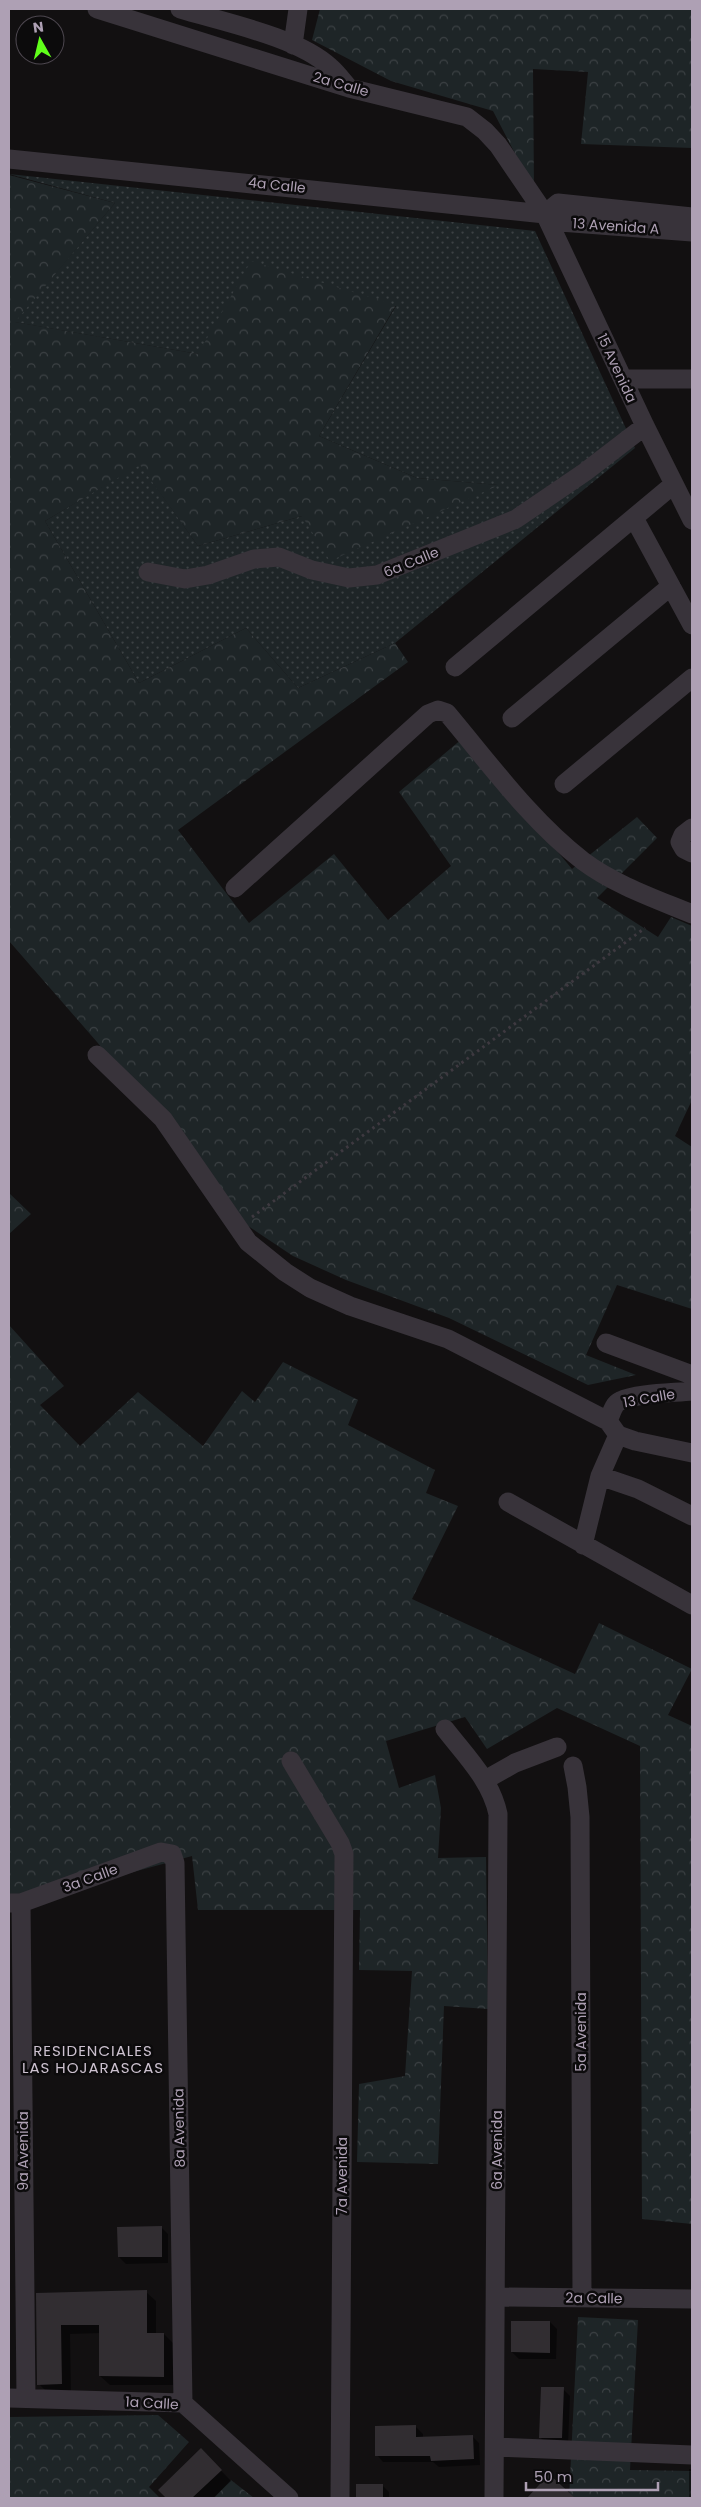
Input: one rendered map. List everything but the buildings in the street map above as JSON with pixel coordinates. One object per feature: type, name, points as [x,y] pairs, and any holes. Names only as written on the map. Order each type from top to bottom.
[{"type":"street","name":"2a Calle","points":[[97,9],[118,13],[349,88],[467,116],[498,145],[544,214]]},
{"type":"street","points":[[180,9],[265,34],[293,45],[330,66],[349,88]]},
{"type":"street","points":[[293,45],[298,9]]},
{"type":"street","name":"4a Calle","points":[[9,159],[544,214]]},
{"type":"street","name":"13 Avenida A","points":[[692,217],[558,203],[544,214],[560,222],[692,232]]},
{"type":"street","name":"15 Avenida","points":[[544,214],[692,520]]},
{"type":"street","points":[[623,379],[692,378]]},
{"type":"street","name":"6a Calle","points":[[148,572],[185,579],[208,575],[254,559],[279,557],[312,570],[349,578],[377,575],[516,519],[585,472],[645,426]]},
{"type":"street","points":[[455,667],[674,484]]},
{"type":"street","points":[[634,518],[692,625]]},
{"type":"street","points":[[512,718],[671,586]]},
{"type":"street","points":[[564,784],[692,678]]},
{"type":"street","points":[[235,888],[428,714],[438,710],[447,713],[528,809],[584,861],[637,890],[692,914]]},
{"type":"street","points":[[692,828],[683,835],[680,842],[684,849],[692,853]]},
{"type":"street","points":[[97,1056],[164,1119],[238,1227],[254,1247],[310,1288],[350,1306],[448,1339],[612,1423],[635,1441],[692,1453]]},
{"type":"street","points":[[606,1343],[692,1374]]},
{"type":"street","name":"13 Calle","points":[[612,1423],[614,1406],[620,1401],[692,1391]]},
{"type":"street","points":[[583,1545],[612,1423]]},
{"type":"street","points":[[600,1476],[638,1489],[692,1516]]},
{"type":"street","points":[[508,1502],[692,1605]]},
{"type":"street","points":[[445,1729],[479,1773],[515,1763],[557,1747]]},
{"type":"street","name":"7a Avenida","points":[[291,1761],[340,1843],[344,1854],[340,2498]]},
{"type":"street","name":"5a Avenida","points":[[572,1766],[578,1787],[580,1816],[582,2298]]},
{"type":"street","name":"6a Avenida","points":[[479,1773],[496,1802],[498,1814],[494,2498]]},
{"type":"street","name":"3a Calle","points":[[15,1903],[161,1852],[172,1854]]},
{"type":"street","name":"8a Avenida","points":[[172,1854],[175,1863],[183,2403]]},
{"type":"street","name":"9a Avenida","points":[[15,1903],[17,2398]]},
{"type":"street","name":"2a Calle","points":[[496,2297],[692,2299]]},
{"type":"street","name":"1a Calle","points":[[17,2398],[183,2403],[288,2498]]},
{"type":"street","points":[[495,2447],[692,2455]]},
{"type":"path","points":[[238,1227],[645,928]]},
{"type":"green space","points":[[320,9],[692,9],[692,148],[581,144],[588,72],[533,69],[534,190],[493,111],[391,81],[312,40]]},
{"type":"green space","points":[[9,174],[535,231],[635,448],[395,643],[298,688],[246,628],[139,683],[45,521],[140,464],[198,546],[302,516],[498,485],[417,478],[319,436],[396,306],[198,354],[14,322],[115,203]]},
{"type":"green space","points":[[9,175],[115,203],[15,322],[198,354],[251,261],[396,305],[319,436],[417,478],[499,485],[330,561],[302,516],[198,546],[140,465],[45,521],[139,683],[246,628],[298,688],[395,643],[408,662],[178,830],[249,923],[334,854],[388,920],[451,866],[399,792],[463,738],[572,869],[637,817],[657,838],[597,898],[658,937],[671,917],[692,926],[692,1100],[675,1136],[692,1147],[692,1309],[617,1285],[586,1355],[636,1375],[588,1385],[449,1318],[346,1280],[293,1256],[239,1220],[97,1042],[9,941]]},
{"type":"green space","points":[[9,1193],[31,1214],[9,1234]]},
{"type":"green space","points":[[9,1325],[64,1386],[40,1405],[80,1446],[138,1392],[203,1446],[242,1391],[255,1402],[283,1362],[358,1400],[348,1425],[435,1470],[426,1493],[458,1506],[412,1599],[575,1674],[599,1623],[692,1669],[668,1715],[692,1726],[692,2224],[642,2219],[640,1746],[557,1708],[487,1749],[465,1717],[386,1741],[399,1788],[435,1775],[441,1808],[438,1858],[486,1857],[488,2009],[444,2006],[438,2164],[357,2162],[359,2084],[405,2076],[412,1971],[359,1970],[360,1910],[198,1910],[192,1856],[49,1895],[9,1895]]},
{"type":"green space","points":[[578,2317],[638,2320],[630,2470],[692,2471],[692,2498],[569,2498]]},
{"type":"green space","points":[[158,2415],[189,2442],[149,2487],[160,2498],[9,2498],[9,2417]]},
{"type":"green space","points":[[231,2480],[254,2498],[214,2498]]},
{"type":"district","name":"RESIDENCIALES LAS HOJARASCAS","points":[[93,2060]]}]
